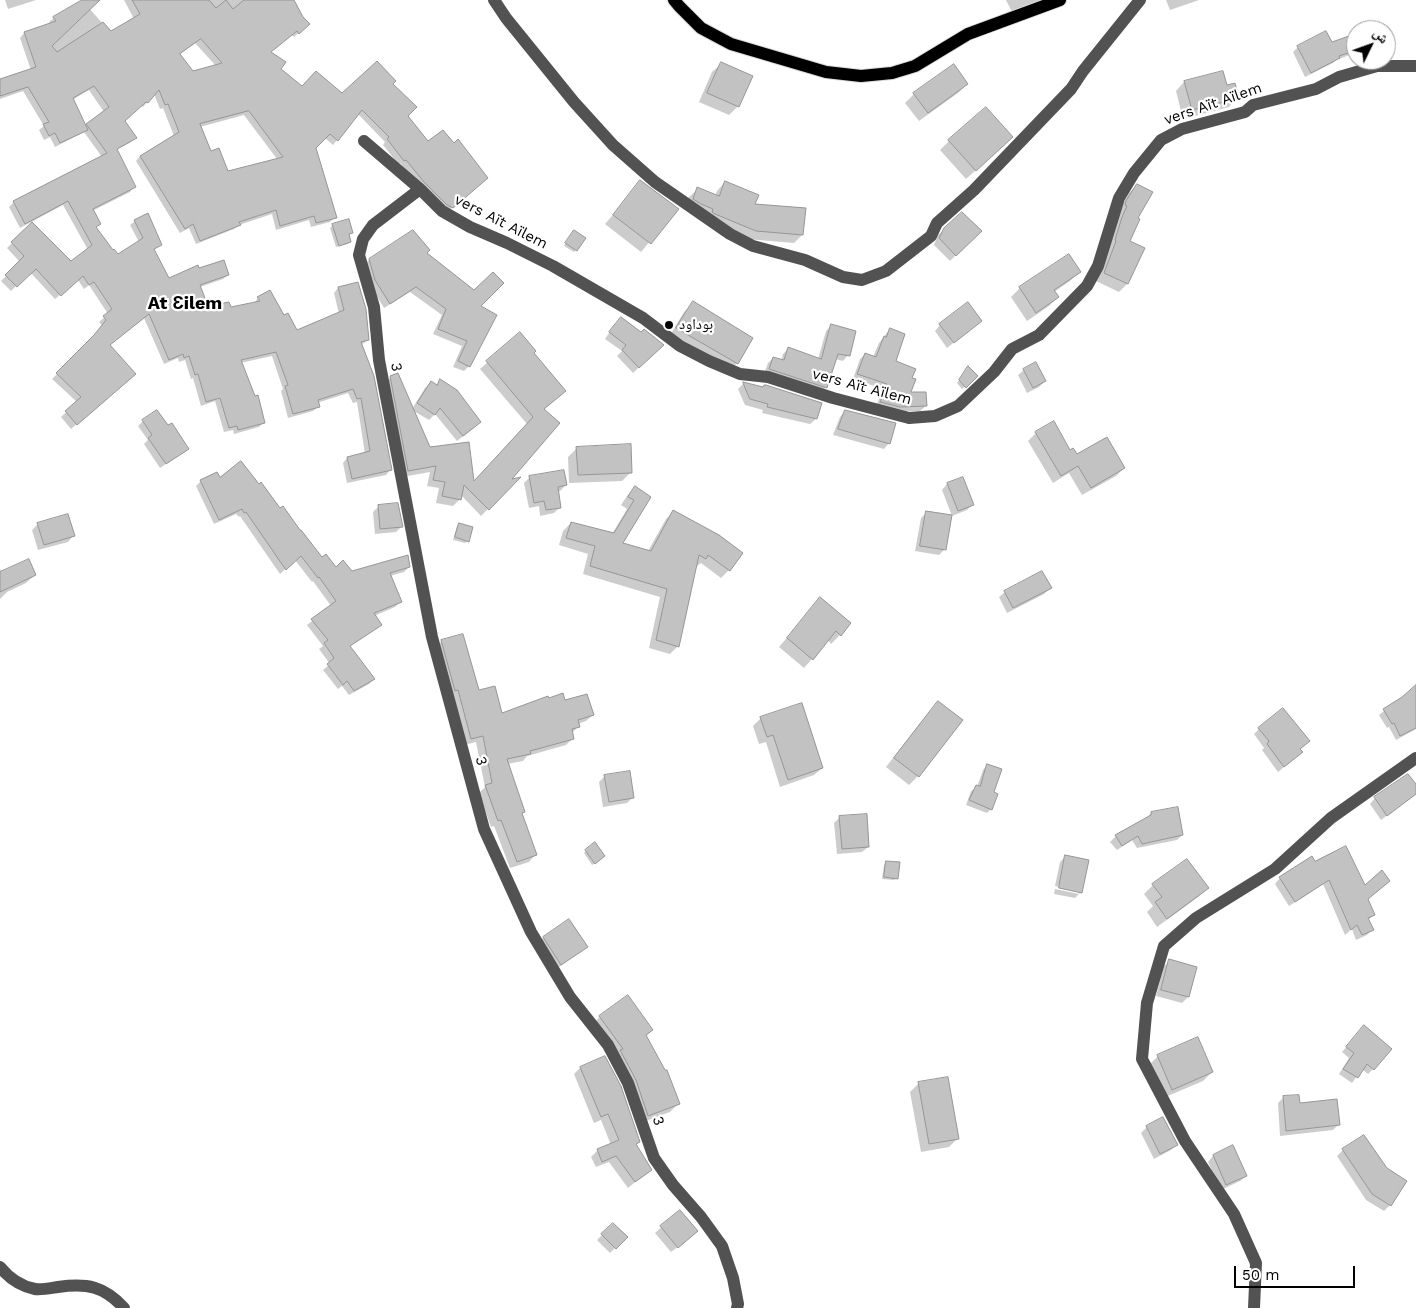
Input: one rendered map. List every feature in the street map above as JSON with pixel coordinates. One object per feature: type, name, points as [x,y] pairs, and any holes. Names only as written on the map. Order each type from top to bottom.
[{"type":"main road","points":[[674,0],[701,28],[731,44],[826,72],[861,76],[892,73],[915,66],[968,34],[1060,0]]},
{"type":"street","points":[[494,0],[506,18],[574,102],[614,145],[655,182],[730,234],[753,246],[805,260],[843,277],[862,280],[886,271],[930,236],[937,223],[974,190],[1071,88],[1140,0]]},
{"type":"street","name":"vers Aït Aïlem","points":[[364,141],[420,189],[442,211],[470,227],[553,266],[643,318],[680,346],[709,361],[740,374],[768,377],[841,400],[909,418],[935,416],[958,406],[994,372],[1012,350],[1039,335],[1087,286],[1098,266],[1119,198],[1134,172],[1161,140],[1182,128],[1245,112],[1253,105],[1316,89],[1339,77],[1376,66],[1416,66]]},
{"type":"street","name":"3","points":[[420,189],[373,225],[363,239],[359,255],[374,306],[379,360],[432,637],[481,820],[531,932],[570,997],[608,1045],[628,1083],[654,1158],[673,1185],[702,1217],[722,1246],[733,1278],[738,1304],[737,1308]]},
{"type":"street","points":[[1254,1308],[1256,1263],[1234,1214],[1185,1141],[1142,1059],[1147,1003],[1164,946],[1196,918],[1275,869],[1338,813],[1416,758]]},
{"type":"street","points":[[0,1267],[11,1280],[36,1290],[71,1285],[96,1287],[112,1296],[124,1308]]},
{"type":"building","points":[[82,0],[100,0],[52,46],[57,52],[103,22],[111,31],[140,14],[132,0],[209,0],[216,8],[226,0],[233,9],[244,0],[294,0],[303,17],[310,24],[299,34],[297,31],[271,52],[286,62],[281,69],[302,86],[316,71],[342,93],[377,61],[396,81],[393,84],[417,107],[408,116],[428,141],[443,130],[454,143],[458,139],[488,178],[453,208],[447,205],[424,182],[406,160],[404,161],[387,139],[389,137],[362,110],[338,141],[330,134],[316,148],[337,218],[316,223],[314,216],[280,226],[276,210],[239,222],[241,225],[200,241],[193,224],[185,229],[140,156],[179,132],[168,104],[165,105],[159,90],[148,103],[146,102],[125,121],[137,138],[117,149],[136,187],[93,209],[101,224],[96,227],[118,254],[143,238],[134,220],[148,213],[162,245],[154,249],[169,278],[198,265],[199,268],[224,260],[229,275],[200,285],[208,306],[229,302],[231,307],[260,301],[257,297],[270,290],[284,315],[288,313],[297,330],[344,310],[338,287],[358,282],[366,309],[369,340],[361,342],[374,376],[392,470],[352,479],[347,457],[370,451],[361,398],[357,399],[353,389],[318,400],[320,407],[293,414],[285,386],[288,385],[276,352],[241,360],[255,396],[258,395],[265,423],[238,430],[237,426],[229,428],[220,398],[206,402],[198,374],[195,375],[189,356],[184,358],[183,354],[169,360],[149,314],[110,345],[136,374],[77,425],[65,411],[81,397],[56,373],[94,335],[106,320],[103,316],[112,309],[94,282],[89,285],[83,276],[61,296],[36,269],[17,287],[5,275],[24,256],[11,242],[32,222],[71,261],[92,245],[68,201],[25,224],[13,201],[107,153],[86,124],[109,107],[94,86],[73,98],[88,130],[60,143],[55,133],[49,136],[43,124],[49,122],[28,87],[0,96],[0,79],[36,67],[24,32],[56,21],[53,17]],"holes":[[[201,39],[222,63],[193,71],[180,54]],[[249,111],[283,157],[228,171],[219,148],[211,151],[200,124]]]},
{"type":"building","points":[[1326,31],[1332,42],[1346,37],[1346,54],[1311,73],[1297,46]]},
{"type":"building","points":[[721,62],[753,76],[739,107],[707,93]]},
{"type":"building","points":[[954,64],[968,84],[928,113],[913,93]]},
{"type":"building","points":[[1223,71],[1227,85],[1235,83],[1239,98],[1192,110],[1184,81]]},
{"type":"building","points":[[986,107],[1013,137],[976,171],[948,140]]},
{"type":"building","points":[[640,180],[679,209],[651,244],[613,215]]},
{"type":"building","points":[[725,181],[759,195],[755,204],[806,208],[803,235],[756,231],[715,214],[712,212],[713,209],[693,199],[697,187],[719,196]]},
{"type":"building","points":[[1137,184],[1153,192],[1138,218],[1140,219],[1130,241],[1145,248],[1128,284],[1104,273],[1127,206],[1125,205],[1126,201]]},
{"type":"building","points":[[962,212],[982,231],[956,256],[939,238],[944,228]]},
{"type":"building","points":[[349,219],[353,233],[349,234],[351,242],[339,246],[332,224]]},
{"type":"building","points":[[413,230],[430,250],[427,253],[474,290],[493,272],[504,283],[481,306],[497,315],[470,367],[458,361],[467,341],[438,329],[446,309],[416,287],[390,304],[375,280],[369,259]]},
{"type":"building","points":[[574,230],[586,238],[577,251],[565,243]]},
{"type":"building","points":[[1069,254],[1081,272],[1054,290],[1059,297],[1036,313],[1019,287]]},
{"type":"building","points":[[693,301],[753,338],[738,364],[676,328]]},
{"type":"building","points":[[968,302],[982,321],[954,343],[939,324]]},
{"type":"building","points":[[621,317],[641,332],[644,329],[664,345],[639,368],[622,350],[626,345],[609,332]]},
{"type":"building","points":[[831,324],[856,331],[850,356],[838,354],[827,388],[769,369],[773,357],[784,360],[788,347],[821,359]]},
{"type":"building","points":[[890,328],[905,334],[896,361],[916,369],[912,378],[916,379],[911,392],[926,392],[927,406],[900,407],[880,402],[887,384],[857,374],[865,353],[876,357],[884,336],[886,337]]},
{"type":"building","points":[[520,332],[536,351],[534,353],[566,391],[544,409],[560,423],[512,479],[521,477],[489,510],[464,485],[461,500],[442,496],[445,482],[433,480],[436,466],[408,471],[390,376],[398,373],[430,447],[469,442],[474,481],[533,417],[486,361]]},
{"type":"building","points":[[1036,362],[1046,381],[1033,388],[1023,369]]},
{"type":"building","points":[[968,366],[978,376],[966,388],[959,380]]},
{"type":"building","points":[[440,379],[457,390],[481,422],[463,436],[440,408],[435,415],[417,403],[431,381],[437,385]]},
{"type":"building","points":[[743,382],[763,387],[766,385],[822,403],[817,419],[767,407],[768,404],[750,399]]},
{"type":"building","points":[[157,410],[168,425],[172,423],[189,449],[166,464],[148,438],[152,435],[142,420]]},
{"type":"building","points":[[845,410],[896,423],[890,444],[838,429]]},
{"type":"building","points":[[1054,421],[1070,450],[1073,448],[1077,454],[1107,437],[1125,468],[1091,488],[1078,466],[1061,476],[1035,432]]},
{"type":"building","points":[[631,444],[632,473],[578,475],[576,447]]},
{"type":"building","points":[[241,461],[259,484],[261,482],[280,508],[283,506],[322,557],[326,554],[336,567],[343,560],[352,571],[408,555],[410,567],[390,573],[402,602],[374,613],[382,625],[350,646],[375,679],[354,691],[347,681],[343,685],[327,664],[334,658],[324,643],[328,640],[311,619],[336,601],[319,577],[301,556],[286,570],[242,509],[219,520],[200,480],[217,472],[220,477]]},
{"type":"building","points":[[564,470],[567,485],[558,487],[561,508],[546,510],[544,501],[534,503],[529,476]]},
{"type":"building","points":[[963,477],[974,505],[958,511],[947,483]]},
{"type":"building","points":[[635,486],[651,497],[623,543],[651,551],[673,510],[719,535],[743,553],[730,571],[708,555],[706,559],[699,555],[679,647],[656,640],[667,589],[590,566],[595,546],[566,538],[571,522],[614,533],[634,500],[628,497]]},
{"type":"building","points":[[398,503],[403,527],[380,529],[378,505]]},
{"type":"building","points":[[926,511],[952,515],[946,550],[920,546]]},
{"type":"building","points":[[68,514],[75,536],[44,545],[37,523]]},
{"type":"building","points":[[459,523],[473,527],[469,542],[455,537]]},
{"type":"building","points":[[29,559],[36,575],[0,592],[0,572]]},
{"type":"building","points":[[1042,571],[1052,588],[1013,608],[1004,591]]},
{"type":"building","points":[[820,597],[851,623],[841,636],[836,631],[813,660],[787,638]]},
{"type":"building","points":[[463,634],[479,690],[495,686],[502,713],[548,696],[549,698],[563,693],[565,700],[587,694],[594,715],[578,720],[580,727],[572,729],[574,739],[530,751],[531,754],[507,759],[525,812],[522,813],[537,855],[517,862],[501,820],[498,821],[485,785],[492,783],[483,736],[471,739],[458,690],[455,691],[441,640]]},
{"type":"building","points":[[1416,685],[1416,728],[1400,736],[1394,723],[1392,724],[1383,709]]},
{"type":"building","points":[[938,701],[963,720],[919,777],[894,758]]},
{"type":"building","points":[[802,703],[823,768],[788,780],[773,735],[767,737],[760,717]]},
{"type":"building","points":[[1283,708],[1310,741],[1300,749],[1303,752],[1284,767],[1267,744],[1269,741],[1258,728]]},
{"type":"building","points":[[987,764],[1002,769],[994,792],[998,794],[992,810],[969,800],[976,785],[980,786]]},
{"type":"building","points":[[630,771],[634,798],[609,802],[604,775]]},
{"type":"building","points":[[1408,774],[1416,784],[1416,794],[1387,816],[1374,797]]},
{"type":"building","points":[[1178,807],[1183,835],[1142,844],[1138,836],[1122,846],[1115,835],[1151,815],[1151,812]]},
{"type":"building","points":[[867,814],[869,847],[842,849],[839,816]]},
{"type":"building","points":[[595,842],[605,856],[595,864],[585,850]]},
{"type":"building","points":[[1346,846],[1365,885],[1382,870],[1390,881],[1368,899],[1375,915],[1368,918],[1374,930],[1362,935],[1357,925],[1351,930],[1329,880],[1295,902],[1279,877],[1312,856],[1315,861]]},
{"type":"building","points":[[1065,855],[1089,860],[1082,893],[1059,888]]},
{"type":"building","points":[[1187,859],[1209,888],[1167,919],[1155,902],[1162,897],[1152,884]]},
{"type":"building","points":[[886,861],[900,862],[898,879],[884,877]]},
{"type":"building","points":[[569,919],[588,947],[561,965],[543,937]]},
{"type":"building","points":[[1169,959],[1197,967],[1189,997],[1161,990]]},
{"type":"building","points":[[628,995],[653,1030],[646,1035],[665,1070],[667,1070],[680,1104],[648,1116],[636,1080],[620,1050],[623,1049],[599,1016]]},
{"type":"building","points":[[1364,1025],[1392,1049],[1374,1070],[1367,1064],[1358,1078],[1343,1069],[1354,1053],[1346,1047]]},
{"type":"building","points":[[1198,1037],[1213,1072],[1172,1090],[1157,1055]]},
{"type":"building","points":[[605,1056],[621,1086],[640,1142],[636,1144],[652,1170],[635,1182],[616,1156],[602,1162],[597,1149],[619,1140],[608,1114],[601,1117],[580,1067]]},
{"type":"building","points":[[948,1077],[959,1139],[929,1144],[918,1082]]},
{"type":"building","points":[[1299,1095],[1300,1103],[1337,1099],[1340,1125],[1286,1131],[1283,1096]]},
{"type":"building","points":[[1163,1117],[1178,1145],[1160,1154],[1146,1126]]},
{"type":"building","points":[[1364,1135],[1387,1168],[1407,1181],[1391,1206],[1372,1194],[1342,1149]]},
{"type":"building","points":[[1233,1145],[1247,1176],[1226,1185],[1213,1155]]},
{"type":"building","points":[[680,1210],[698,1231],[678,1248],[660,1226]]},
{"type":"building","points":[[613,1223],[628,1237],[616,1249],[601,1234]]},
{"type":"place","name":"بوداود","points":[[669,325]]},
{"type":"district","name":"At Ɛilem","points":[[185,304]]}]
